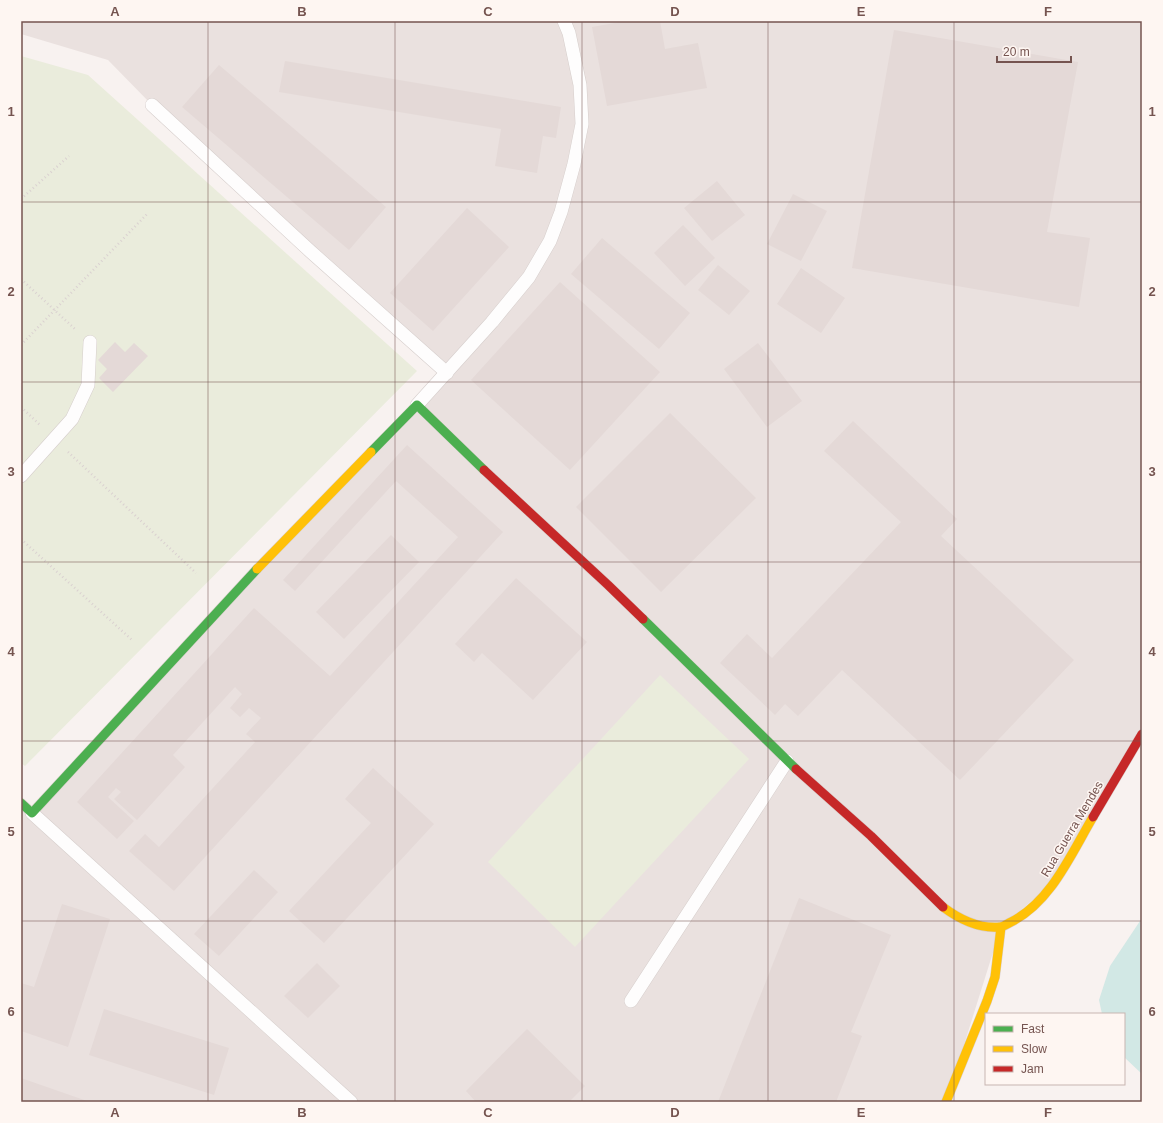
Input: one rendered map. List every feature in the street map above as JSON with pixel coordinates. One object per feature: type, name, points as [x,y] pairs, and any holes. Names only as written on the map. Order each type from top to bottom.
[{"type":"street","points":[[21,803],[32,813],[274,550],[417,405],[505,491],[608,585],[787,761],[871,836],[943,907],[956,916],[981,926],[1001,927],[995,978],[946,1102]]},
{"type":"street","name":"Rua Guerra Mendes","points":[[1001,927],[1019,918],[1035,905],[1056,880],[1142,734]]},
{"type":"lane","points":[[417,405],[492,322],[529,277],[550,241],[561,212],[574,164],[582,124],[580,85],[569,33],[564,21]]},
{"type":"lane","points":[[152,105],[310,251],[447,373]]},
{"type":"lane","points":[[21,476],[72,419],[88,385],[90,342]]},
{"type":"lane","points":[[631,1001],[787,761]]},
{"type":"lane","points":[[32,813],[351,1102]]},
{"type":"path","points":[[21,199],[69,156]]},
{"type":"path","points":[[21,345],[147,214]]},
{"type":"path","points":[[21,279],[90,342]]},
{"type":"path","points":[[21,407],[196,573]]},
{"type":"path","points":[[21,538],[132,640]]},
{"type":"shaded area","points":[[21,21],[1142,21],[1142,734],[1056,880],[1001,927],[946,1102],[21,1102],[21,803],[32,813],[447,373],[152,105],[108,60],[21,34]]},
{"type":"shaded area","points":[[1142,918],[1142,1074],[1125,1058],[1125,1013],[1102,1013],[1099,1000],[1110,966]]},
{"type":"green space","points":[[21,56],[88,75],[417,371],[25,766],[21,763]]},
{"type":"green space","points":[[660,675],[749,759],[575,947],[488,862]]},
{"type":"building","points":[[626,21],[660,21],[665,49],[698,43],[707,88],[607,106],[592,27]]},
{"type":"building","points":[[894,30],[1078,62],[1047,232],[1090,238],[1079,307],[852,268]]},
{"type":"building","points":[[285,61],[561,107],[556,138],[543,136],[537,173],[495,166],[501,129],[279,92]]},
{"type":"building","points":[[219,65],[386,207],[349,250],[182,107]]},
{"type":"building","points":[[717,181],[745,215],[712,241],[684,208]]},
{"type":"building","points":[[793,194],[827,211],[801,261],[767,244]]},
{"type":"building","points":[[467,208],[509,247],[433,331],[390,293]]},
{"type":"building","points":[[683,225],[715,258],[685,286],[654,253]]},
{"type":"building","points":[[602,238],[690,313],[659,349],[571,274]]},
{"type":"building","points":[[718,265],[750,291],[729,315],[698,290]]},
{"type":"building","points":[[801,268],[845,298],[821,333],[777,304]]},
{"type":"building","points":[[560,282],[660,372],[570,470],[471,380]]},
{"type":"building","points":[[115,342],[125,352],[134,343],[148,356],[113,392],[99,378],[107,369],[98,360]]},
{"type":"building","points":[[758,343],[802,401],[767,427],[724,369]]},
{"type":"building","points":[[670,413],[756,498],[661,592],[576,507]]},
{"type":"building","points":[[853,421],[957,519],[941,536],[1074,660],[960,780],[842,670],[798,716],[785,704],[775,715],[720,663],[747,634],[772,658],[901,522],[824,451]]},
{"type":"building","points":[[407,445],[503,532],[174,891],[129,851],[145,834],[159,847],[255,742],[246,734],[261,718],[249,708],[240,717],[230,708],[242,694],[235,687],[173,755],[185,767],[137,820],[114,799],[121,792],[116,788],[108,797],[134,821],[117,839],[77,802],[254,608],[330,676],[458,537],[396,481],[295,591],[283,580]]},
{"type":"building","points":[[391,535],[419,562],[344,639],[316,612]]},
{"type":"building","points":[[516,578],[587,642],[533,700],[482,653],[474,662],[455,644]]},
{"type":"building","points":[[373,768],[434,824],[324,943],[289,911],[371,823],[345,799]]},
{"type":"building","points":[[254,870],[278,892],[219,956],[194,934]]},
{"type":"building","points":[[799,898],[891,935],[851,1032],[862,1036],[836,1102],[718,1102]]},
{"type":"building","points":[[62,904],[110,919],[68,1047],[21,1031],[21,983],[34,987]]},
{"type":"building","points":[[317,963],[340,986],[308,1018],[284,996]]},
{"type":"building","points":[[104,1009],[229,1048],[214,1095],[89,1055]]},
{"type":"building","points":[[527,1029],[585,1086],[569,1102],[476,1102],[466,1091]]},
{"type":"building","points":[[21,1078],[87,1101],[87,1102],[21,1102]]},
{"type":"traffic: fast","points":[[371,452],[417,405],[484,470]]},
{"type":"traffic: fast","points":[[21,803],[32,813],[257,569]]},
{"type":"traffic: fast","points":[[643,619],[796,769]]},
{"type":"traffic: slow","points":[[257,569],[371,452]]},
{"type":"traffic: slow","points":[[943,907],[963,919],[977,925],[1001,927],[1011,922],[1025,913],[1049,890],[1059,876],[1093,817]]},
{"type":"traffic: slow","points":[[946,1102],[987,1001],[995,977],[1001,927]]},
{"type":"traffic: jam","points":[[484,470],[643,619]]},
{"type":"traffic: jam","points":[[1093,817],[1142,734]]},
{"type":"traffic: jam","points":[[796,769],[871,836],[943,907]]}]
